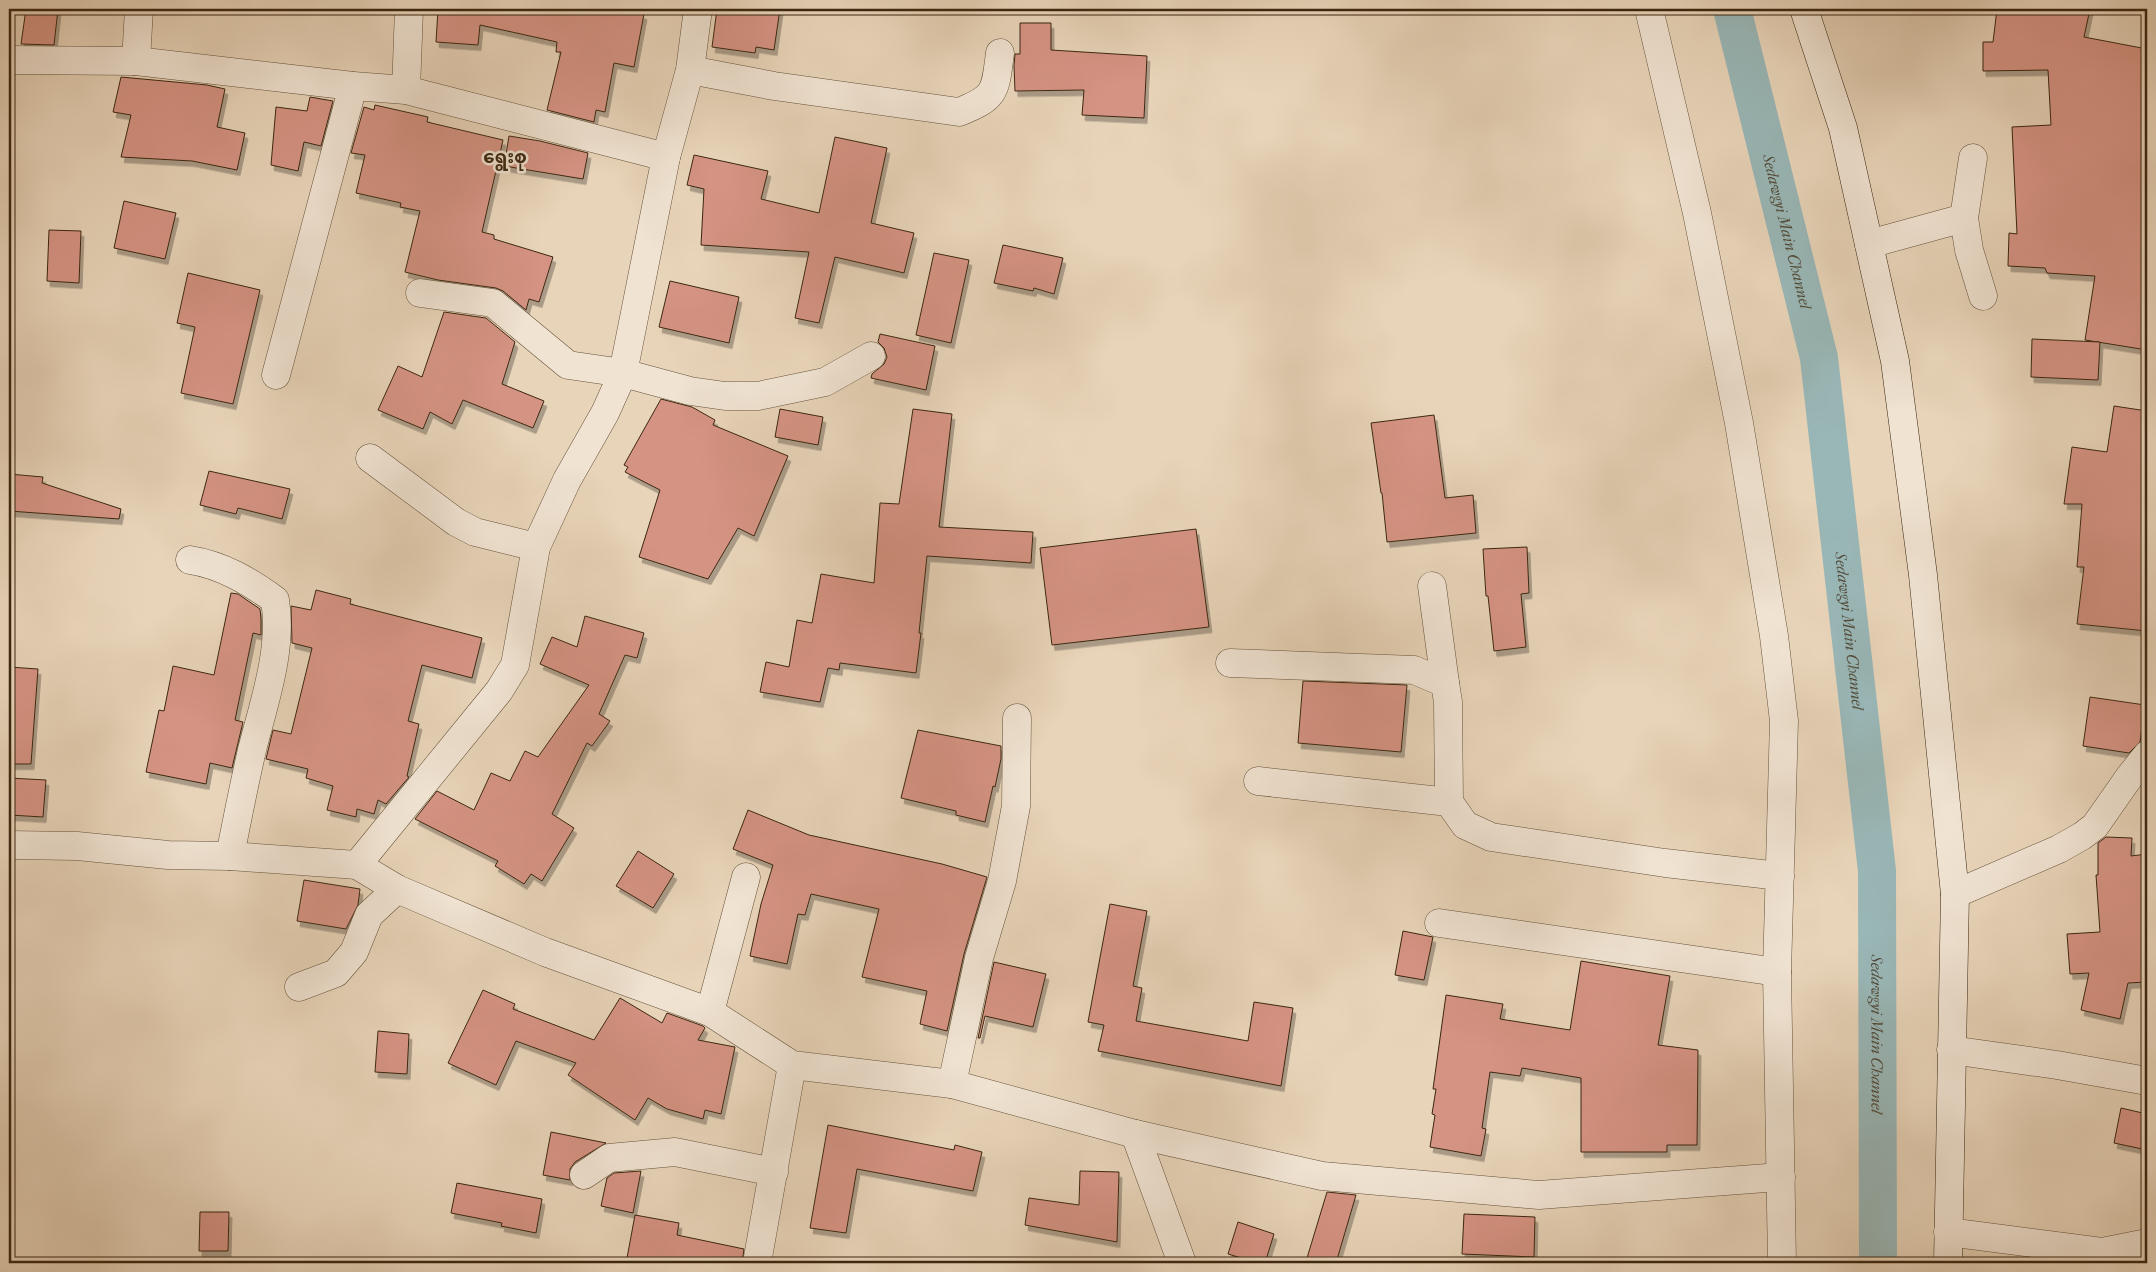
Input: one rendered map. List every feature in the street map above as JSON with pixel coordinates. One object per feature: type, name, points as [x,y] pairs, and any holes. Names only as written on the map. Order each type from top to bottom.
[{"type":"street","points":[[136,61],[139,9]]},
{"type":"street","points":[[406,90],[410,9]]},
{"type":"street","points":[[357,864],[499,691],[515,665],[536,547],[567,480],[605,413],[623,373],[666,157],[690,70],[698,9]]},
{"type":"street","points":[[1649,9],[1697,213],[1737,413],[1774,636],[1784,721],[1777,972],[1782,1263]]},
{"type":"street","points":[[1804,9],[1843,128],[1897,371],[1923,575],[1955,894],[1948,1263]]},
{"type":"street","points":[[690,70],[774,86],[959,112],[982,103],[996,87],[1000,53]]},
{"type":"street","points":[[9,60],[136,61],[353,86],[406,90],[666,157]]},
{"type":"street","points":[[276,375],[353,86]]},
{"type":"street","points":[[1973,158],[1964,218],[1969,250],[1983,296]]},
{"type":"street","points":[[1869,244],[1964,218]]},
{"type":"street","points":[[420,293],[493,303],[568,365],[623,373],[690,391],[725,396],[758,396],[825,382],[871,356]]},
{"type":"street","points":[[370,458],[456,522],[475,532],[536,547]]},
{"type":"street","points":[[190,560],[212,564],[258,588],[275,600],[278,619],[272,668],[244,785],[230,856]]},
{"type":"street","points":[[1432,586],[1448,702],[1449,802],[1465,825],[1490,837],[1665,863],[1780,876]]},
{"type":"street","points":[[1230,662],[1414,670],[1444,683]]},
{"type":"street","points":[[952,1084],[979,958],[1002,882],[1016,806],[1017,718]]},
{"type":"street","points":[[1955,894],[2059,849],[2082,836],[2095,826],[2147,755]]},
{"type":"street","points":[[1258,781],[1449,802]]},
{"type":"street","points":[[9,845],[77,846],[168,855],[230,856],[357,864],[397,889],[544,952],[710,1012],[792,1066],[952,1084],[1135,1134],[1322,1176],[1539,1195],[1781,1177]]},
{"type":"street","points":[[710,1012],[746,877]]},
{"type":"street","points":[[300,988],[336,973],[354,952],[369,915],[397,889]]},
{"type":"street","points":[[1439,923],[1777,972]]},
{"type":"street","points":[[1951,1050],[2058,1065],[2147,1081]]},
{"type":"street","points":[[757,1263],[792,1066]]},
{"type":"street","points":[[1135,1134],[1182,1263]]},
{"type":"street","points":[[584,1175],[610,1158],[675,1152],[774,1172]]},
{"type":"street","points":[[1948,1232],[2102,1252],[2147,1244]]},
{"type":"building","points":[[26,9],[58,9],[54,45],[21,44]]},
{"type":"building","points":[[438,9],[619,9],[644,14],[634,67],[614,63],[605,112],[596,110],[594,122],[547,110],[561,52],[556,52],[557,42],[480,25],[478,45],[436,42]]},
{"type":"building","points":[[717,9],[780,9],[774,50],[756,47],[755,53],[712,47]]},
{"type":"building","points":[[1997,9],[2090,9],[2084,37],[2147,49],[2147,350],[2085,340],[2095,276],[2047,273],[2045,268],[2008,266],[2009,233],[2017,234],[2012,127],[2051,125],[2048,70],[1983,71],[1983,42],[1993,42]]},
{"type":"building","points":[[1020,23],[1051,23],[1051,50],[1147,56],[1144,118],[1082,115],[1084,90],[1015,91],[1014,66],[1015,54],[1020,54]]},
{"type":"building","points":[[121,77],[207,85],[225,89],[217,127],[245,133],[237,170],[192,161],[121,157],[131,115],[113,112]]},
{"type":"building","points":[[310,97],[333,101],[321,146],[304,142],[298,171],[271,165],[276,107],[307,111]]},
{"type":"building","points":[[375,105],[428,117],[427,122],[503,140],[482,232],[494,235],[494,239],[553,257],[539,302],[529,299],[526,310],[503,291],[496,288],[438,280],[405,272],[420,211],[400,207],[401,203],[356,193],[365,155],[351,153],[364,107],[374,110]]},
{"type":"building","points":[[509,136],[540,141],[588,153],[583,179],[504,166]]},
{"type":"building","points":[[835,137],[887,148],[871,223],[914,233],[904,273],[835,257],[819,323],[795,318],[809,252],[701,245],[704,189],[687,185],[694,155],[768,171],[761,199],[819,213]]},
{"type":"building","points":[[124,201],[176,213],[165,259],[114,248]]},
{"type":"building","points":[[49,230],[81,231],[79,283],[47,281]]},
{"type":"building","points":[[1003,245],[1063,258],[1054,294],[1034,288],[1033,291],[994,283]]},
{"type":"building","points":[[934,253],[969,260],[951,343],[916,335]]},
{"type":"building","points":[[188,273],[260,290],[233,404],[181,393],[195,327],[177,323]]},
{"type":"building","points":[[670,281],[739,297],[729,343],[659,327]]},
{"type":"building","points":[[444,312],[486,318],[515,342],[502,384],[544,401],[533,428],[463,400],[452,424],[430,412],[423,429],[378,410],[398,366],[422,377]]},
{"type":"building","points":[[880,334],[935,346],[926,390],[871,378],[872,374],[884,364],[887,357],[884,348],[878,342]]},
{"type":"building","points":[[2032,339],[2100,342],[2098,380],[2031,377]]},
{"type":"building","points":[[661,399],[692,407],[715,420],[713,425],[788,456],[754,536],[738,528],[708,579],[639,557],[660,490],[625,472],[628,467],[624,465]]},
{"type":"building","points":[[2114,406],[2147,411],[2147,631],[2077,624],[2084,567],[2077,567],[2082,504],[2064,504],[2072,447],[2107,452]]},
{"type":"building","points":[[780,409],[823,417],[818,445],[775,437]]},
{"type":"building","points":[[913,409],[952,414],[939,527],[1033,532],[1031,563],[927,556],[916,673],[840,663],[839,670],[828,668],[820,702],[760,692],[766,662],[789,667],[797,620],[812,623],[821,574],[874,583],[880,503],[899,504]]},
{"type":"building","points":[[1434,415],[1445,498],[1473,495],[1476,533],[1387,542],[1382,493],[1371,423]]},
{"type":"building","points":[[209,471],[290,489],[282,519],[238,508],[236,514],[200,505]]},
{"type":"building","points":[[9,474],[43,477],[42,483],[121,509],[119,519],[9,511]]},
{"type":"building","points":[[1196,529],[1209,627],[1052,645],[1040,548]]},
{"type":"building","points":[[1527,547],[1529,593],[1521,594],[1526,647],[1494,651],[1488,596],[1486,596],[1483,549]]},
{"type":"building","points":[[316,590],[351,599],[350,604],[482,638],[472,678],[422,665],[408,721],[419,724],[407,776],[409,777],[386,804],[378,800],[374,814],[357,809],[356,817],[327,810],[333,786],[306,778],[308,769],[266,759],[273,730],[291,734],[312,648],[292,643],[291,606],[311,610]]},
{"type":"building","points":[[231,593],[238,594],[260,609],[261,619],[261,635],[253,633],[235,720],[243,722],[232,768],[210,763],[206,784],[146,772],[159,710],[164,711],[173,666],[214,675]]},
{"type":"building","points":[[585,616],[644,633],[637,658],[625,655],[599,714],[610,721],[592,746],[587,743],[552,814],[574,828],[542,881],[531,874],[524,884],[495,866],[498,861],[415,819],[437,791],[474,810],[491,773],[510,781],[525,751],[538,757],[589,685],[540,664],[552,637],[577,647]]},
{"type":"building","points":[[9,667],[38,669],[31,764],[9,764]]},
{"type":"building","points":[[1303,681],[1407,685],[1401,752],[1298,743]]},
{"type":"building","points":[[2090,697],[2145,705],[2140,742],[2129,753],[2083,746]]},
{"type":"building","points":[[918,730],[1001,746],[1001,759],[985,822],[956,815],[956,811],[901,798]]},
{"type":"building","points":[[9,778],[46,780],[43,817],[9,815]]},
{"type":"building","points":[[748,810],[809,835],[942,864],[987,877],[964,954],[947,1031],[920,1024],[927,991],[862,977],[879,909],[811,894],[805,915],[798,914],[787,964],[750,956],[761,904],[773,865],[733,849]]},
{"type":"building","points":[[2106,837],[2132,838],[2131,856],[2147,854],[2147,982],[2128,983],[2120,1019],[2081,1010],[2089,973],[2070,974],[2067,934],[2100,932],[2096,875],[2098,875],[2098,843]]},
{"type":"building","points":[[638,851],[674,874],[653,908],[616,886]]},
{"type":"building","points":[[304,880],[360,889],[358,905],[346,929],[297,921]]},
{"type":"building","points":[[1110,904],[1147,911],[1133,986],[1142,988],[1136,1021],[1248,1041],[1254,1002],[1293,1008],[1281,1086],[1098,1051],[1104,1025],[1088,1022]]},
{"type":"building","points":[[1403,931],[1433,937],[1424,980],[1395,975]]},
{"type":"building","points":[[1581,961],[1670,976],[1658,1045],[1698,1050],[1697,1145],[1667,1145],[1667,1152],[1581,1152],[1581,1078],[1522,1068],[1520,1076],[1490,1072],[1482,1128],[1486,1129],[1481,1156],[1430,1147],[1435,1115],[1432,1114],[1436,1089],[1433,1089],[1446,995],[1503,1004],[1500,1019],[1570,1030]]},
{"type":"building","points":[[994,962],[1046,974],[1033,1027],[985,1016],[980,1038],[978,1038]]},
{"type":"building","points":[[483,990],[515,1004],[513,1009],[594,1040],[620,998],[662,1023],[667,1013],[703,1026],[705,1028],[698,1040],[735,1047],[721,1114],[705,1110],[703,1119],[667,1109],[648,1098],[635,1120],[568,1075],[576,1063],[516,1041],[496,1085],[448,1063]]},
{"type":"building","points":[[378,1031],[409,1034],[407,1074],[375,1072]]},
{"type":"building","points":[[2121,1108],[2147,1114],[2147,1150],[2114,1143]]},
{"type":"building","points":[[828,1125],[954,1150],[955,1145],[982,1152],[973,1191],[857,1169],[846,1233],[810,1228]]},
{"type":"building","points":[[551,1132],[606,1143],[575,1162],[570,1169],[570,1180],[543,1175]]},
{"type":"building","points":[[641,1171],[633,1213],[601,1206],[607,1178],[614,1173]]},
{"type":"building","points":[[1080,1171],[1119,1172],[1117,1242],[1025,1225],[1029,1198],[1079,1205]]},
{"type":"building","points":[[457,1183],[542,1199],[536,1233],[501,1226],[502,1223],[451,1213]]},
{"type":"building","points":[[1327,1192],[1356,1195],[1336,1263],[1324,1263],[1307,1258]]},
{"type":"building","points":[[200,1212],[229,1212],[228,1251],[199,1251]]},
{"type":"building","points":[[1464,1214],[1535,1217],[1534,1257],[1462,1254]]},
{"type":"building","points":[[635,1215],[679,1223],[677,1235],[744,1249],[742,1263],[653,1263],[627,1258]]},
{"type":"building","points":[[1238,1222],[1274,1234],[1265,1263],[1258,1263],[1228,1254]]},
{"type":"waterway","name":"Sedawgyi Main Channel","points":[[1732,9],[1819,358],[1877,871],[1878,1263]]},
{"type":"district","name":"ရွေးစု","points":[[505,157]]}]
